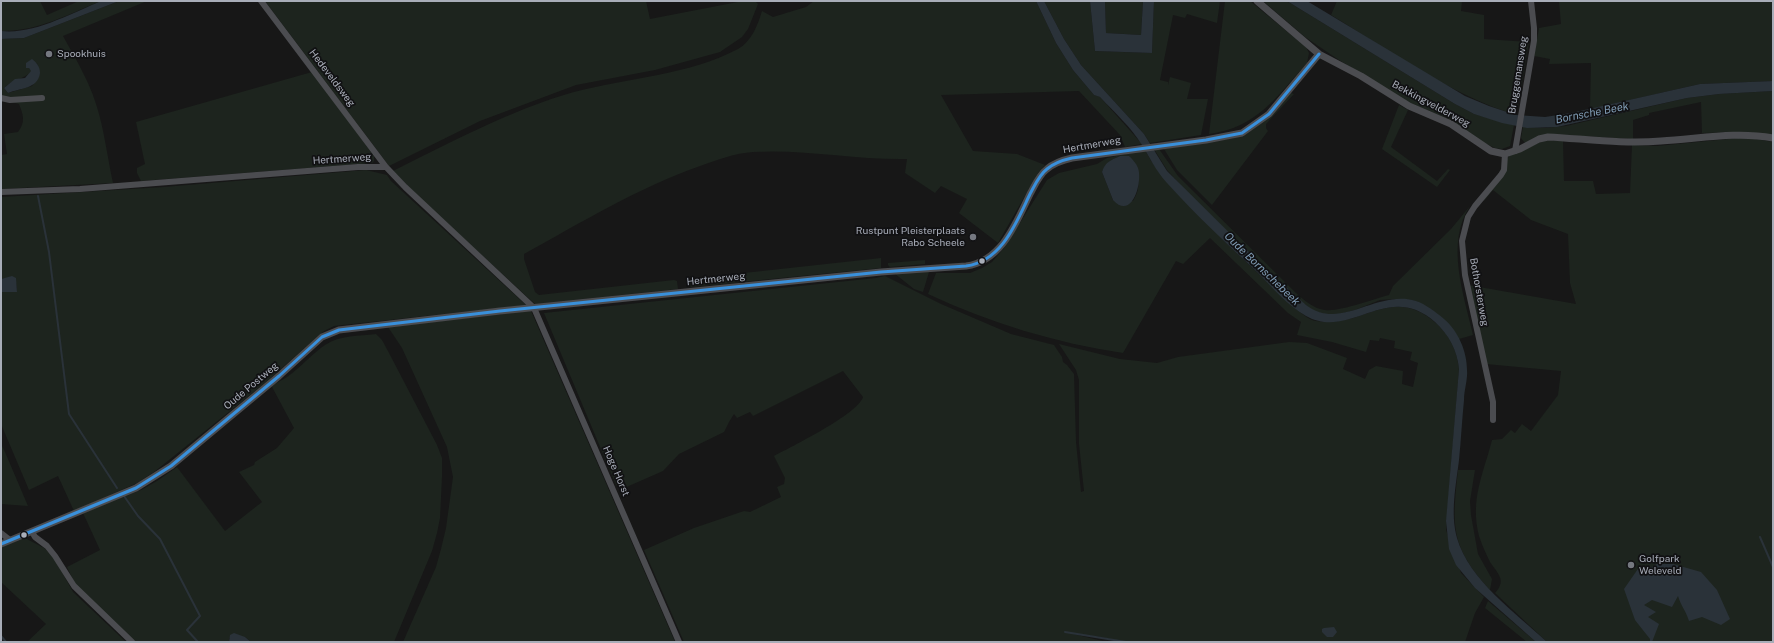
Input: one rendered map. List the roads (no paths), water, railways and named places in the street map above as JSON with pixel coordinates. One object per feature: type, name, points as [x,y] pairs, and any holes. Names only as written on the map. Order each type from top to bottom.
[{"type":"street","name":"Hedeveldsweg","points":[[261,1],[323,81],[386,167]]},
{"type":"street","points":[[1257,1],[1319,54]]},
{"type":"street","name":"Bruggemansweg","points":[[1515,151],[1534,41],[1531,1]]},
{"type":"street","name":"Hertmerweg","points":[[1,192],[80,189],[358,167],[386,167],[405,187],[534,308],[881,272],[972,266],[986,260],[999,250],[1022,211],[1037,180],[1048,168],[1062,160],[1072,158],[1135,148],[1227,137],[1242,133],[1273,109],[1319,54]]},
{"type":"street","name":"Bekkingvelderweg","points":[[1319,54],[1360,76],[1409,106],[1451,124],[1484,147],[1504,154]]},
{"type":"street","points":[[1,98],[10,100],[42,98]]},
{"type":"street","points":[[1504,154],[1515,151],[1539,139],[1548,137],[1614,142],[1660,142],[1729,135],[1773,138]]},
{"type":"street","name":"Bothorsterweg","points":[[1493,420],[1492,402],[1465,275],[1462,241],[1468,217],[1504,170],[1504,154]]},
{"type":"street","name":"Oude Postweg","points":[[1,544],[136,488],[165,470],[279,376],[322,337],[330,333],[339,330],[534,308]]},
{"type":"street","name":"Hoge Horst","points":[[534,308],[679,642]]},
{"type":"street","points":[[32,532],[34,538],[47,546],[55,556],[74,586],[132,642]]},
{"type":"street","points":[[1,533],[10,540]]},
{"type":"water","points":[[101,1],[119,1],[24,38],[1,39],[1,31],[26,30],[65,17]]},
{"type":"water","name":"Oude Bornschebeek","points":[[1036,1],[1044,1],[1064,39],[1081,65],[1144,134],[1167,171],[1263,266],[1306,305],[1319,312],[1332,314],[1359,309],[1387,300],[1401,299],[1416,301],[1427,306],[1438,314],[1454,329],[1461,342],[1467,363],[1459,460],[1454,499],[1454,519],[1457,538],[1463,553],[1483,582],[1495,595],[1547,642],[1536,642],[1475,588],[1456,565],[1449,549],[1446,521],[1459,369],[1452,343],[1444,332],[1435,322],[1418,311],[1401,307],[1385,308],[1338,322],[1322,322],[1299,312],[1280,296],[1222,239],[1163,178],[1133,132],[1100,97],[1094,95],[1073,70],[1056,43]]},
{"type":"water","points":[[1090,1],[1105,1],[1106,33],[1141,35],[1143,1],[1154,1],[1152,53],[1095,51]]},
{"type":"water","name":"Bornsche Beek","points":[[1287,1],[1307,1],[1465,96],[1516,115],[1545,117],[1571,113],[1700,84],[1773,81],[1773,91],[1719,94],[1687,98],[1557,127],[1527,128],[1502,123],[1474,114],[1455,104]]},
{"type":"water","points":[[32,59],[38,65],[40,71],[39,78],[28,87],[8,93],[4,88],[15,79],[25,78],[31,71],[29,68],[26,68],[26,63]]},
{"type":"water","points":[[1120,156],[1129,156],[1138,168],[1139,174],[1137,190],[1131,203],[1126,206],[1120,205],[1113,200],[1102,172],[1111,160]]},
{"type":"water","points":[[12,276],[16,278],[17,292],[1,292],[1,279]]},
{"type":"water","points":[[1657,564],[1673,564],[1701,572],[1717,590],[1730,619],[1721,625],[1702,617],[1689,621],[1678,596],[1672,607],[1652,600],[1644,605],[1656,612],[1648,617],[1659,624],[1652,642],[1650,642],[1650,639],[1635,620],[1624,589],[1640,566],[1652,567]]},
{"type":"water","points":[[1334,627],[1337,632],[1333,637],[1327,637],[1322,632],[1322,629],[1324,628]]},
{"type":"water","points":[[234,633],[245,637],[251,642],[229,642],[230,635]]},
{"type":"waterway","points":[[38,196],[49,252],[69,414],[117,488]]},
{"type":"waterway","points":[[124,496],[138,516],[160,539],[200,616],[187,630],[198,642]]},
{"type":"waterway","points":[[1760,537],[1773,567]]},
{"type":"waterway","points":[[1065,632],[1126,642]]},
{"type":"waterway","points":[[1,636],[6,642]]},
{"type":"place","name":"Spookhuis","points":[[49,54]]},
{"type":"place","name":"Rustpunt Pleisterplaats Rabo Scheele","points":[[973,237]]},
{"type":"place","name":"Golfpark Weleveld","points":[[1631,565]]}]
